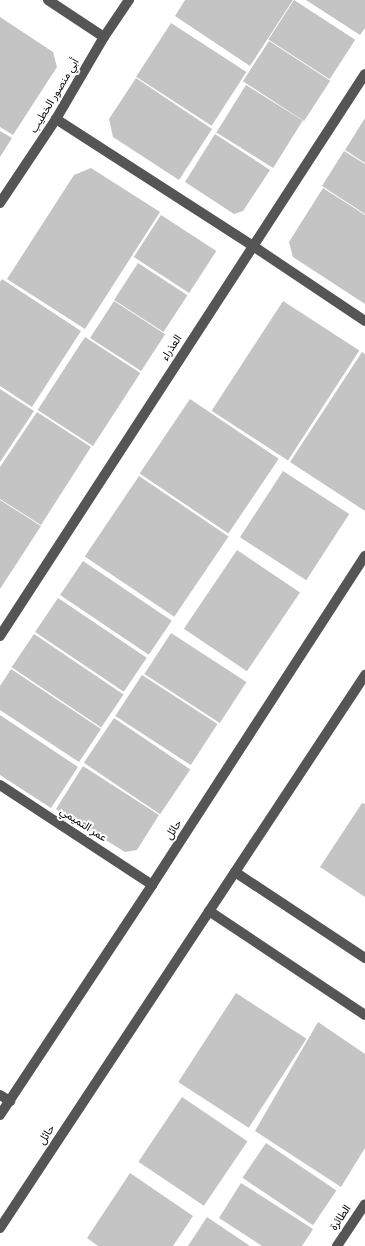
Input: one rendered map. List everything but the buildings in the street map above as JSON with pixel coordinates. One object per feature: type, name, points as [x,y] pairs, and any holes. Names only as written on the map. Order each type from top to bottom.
[{"type":"street","points":[[48,0],[104,37]]},
{"type":"street","name":"أبي منصور الخطيب","points":[[0,203],[56,119],[104,37],[129,0]]},
{"type":"street","name":"العذراء","points":[[0,636],[365,74]]},
{"type":"street","points":[[56,119],[253,246],[365,321]]},
{"type":"street","name":"حائل","points":[[0,1115],[152,885],[365,556]]},
{"type":"street","name":"حائل","points":[[0,1228],[365,675]]},
{"type":"street","name":"عمر التميمي","points":[[0,785],[152,885]]},
{"type":"street","points":[[235,872],[365,958]]},
{"type":"street","points":[[209,911],[365,1015]]},
{"type":"street","points":[[0,1095],[10,1101]]},
{"type":"street","name":"الطائرة","points":[[337,1246],[365,1204]]}]
